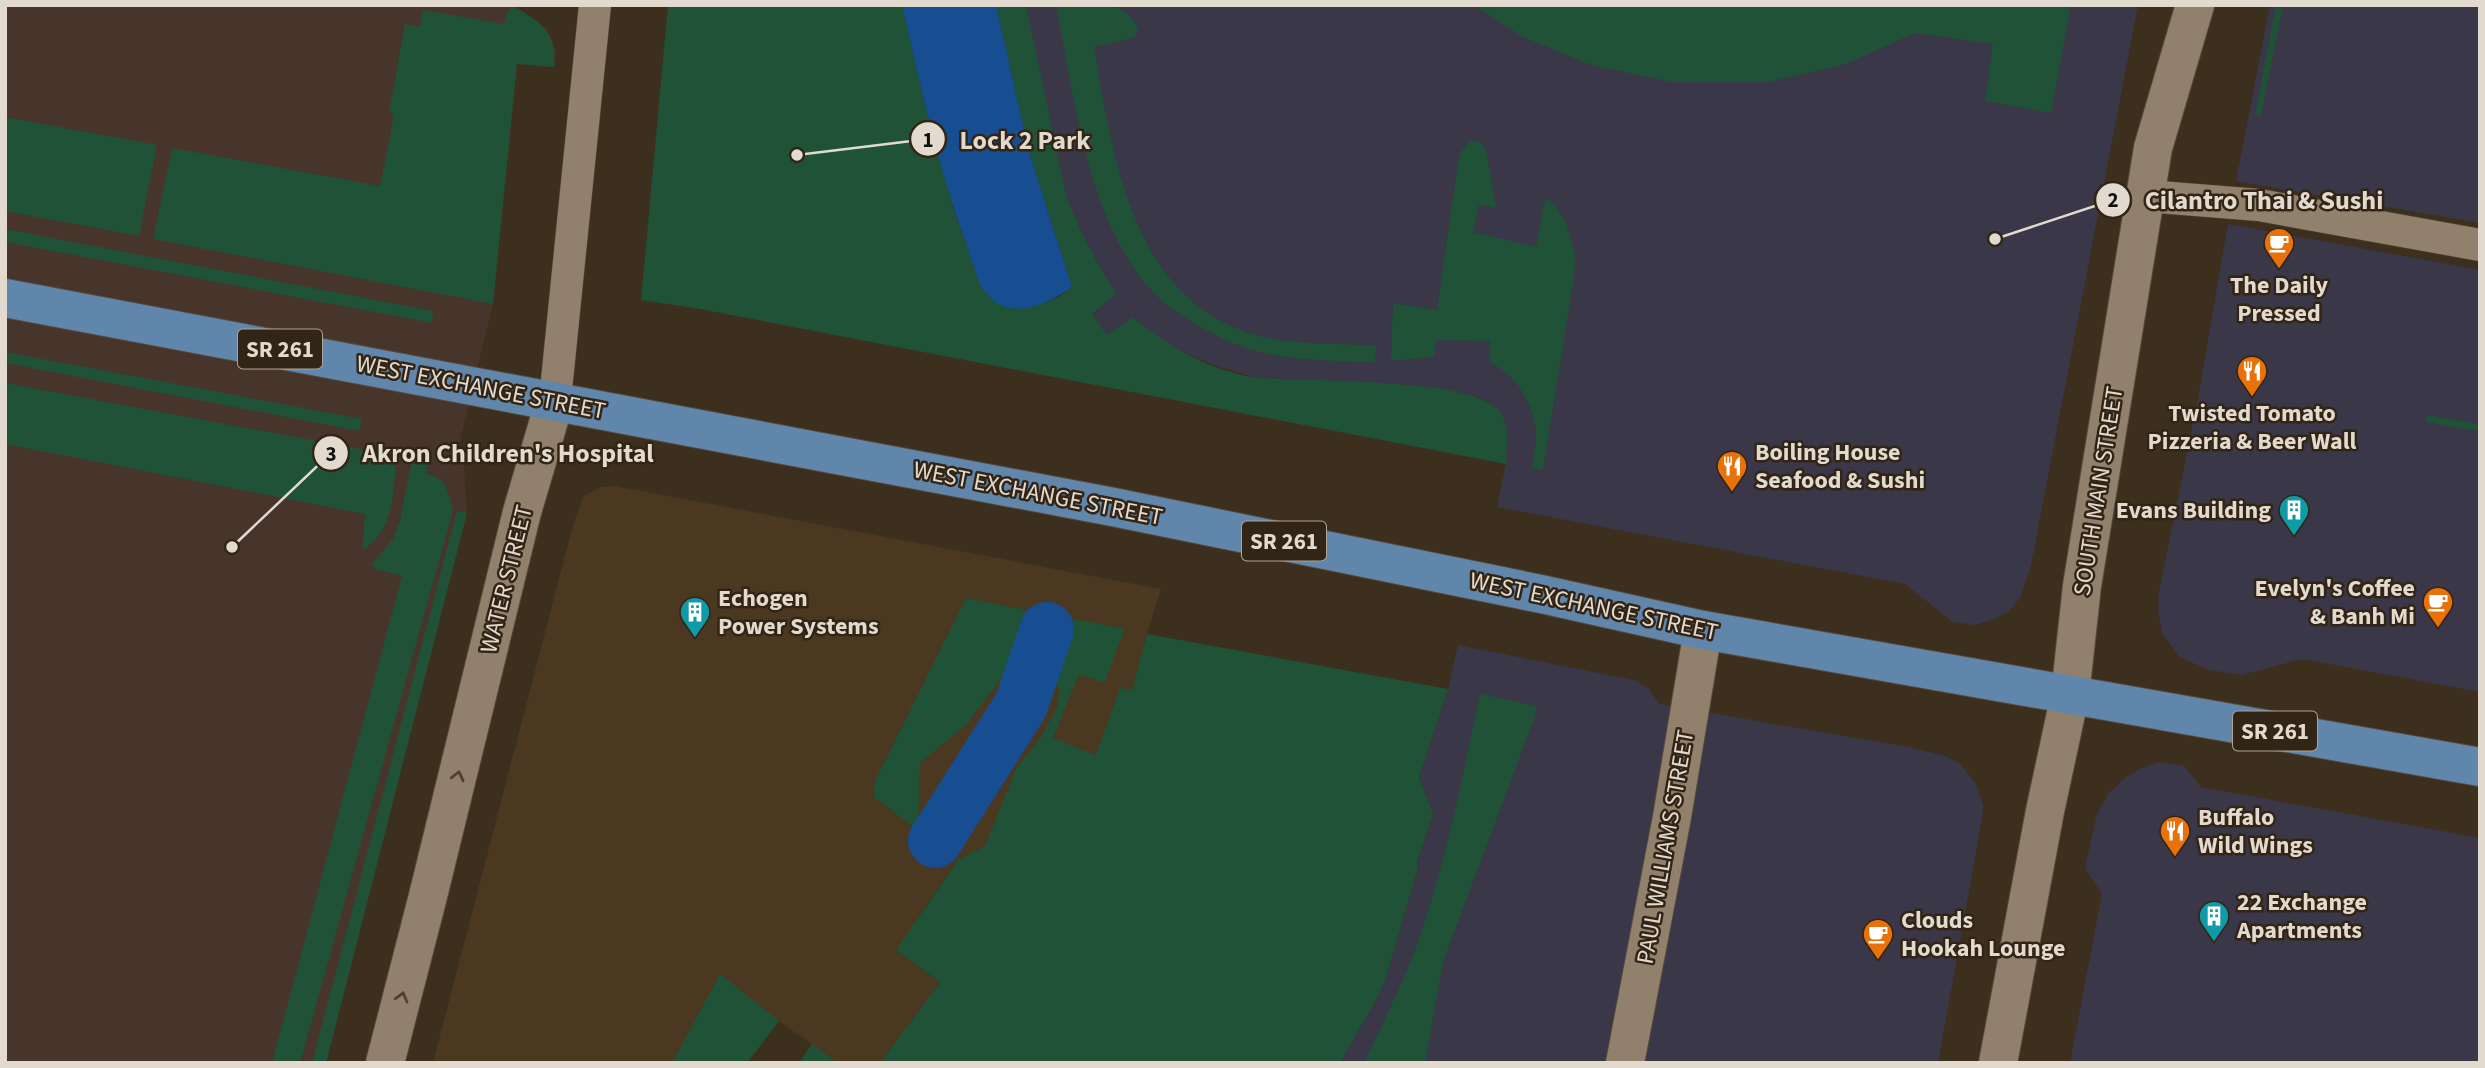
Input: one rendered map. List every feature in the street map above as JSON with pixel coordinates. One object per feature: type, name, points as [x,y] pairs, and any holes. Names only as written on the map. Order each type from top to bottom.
[{"type":"main road","name":"WEST EXCHANGE STREET","points":[[5,298],[1113,507],[1703,630],[2070,695]]},
{"type":"main road","name":"SR 261","points":[[2070,695],[2480,768]]},
{"type":"street","name":"SOUTH MAIN STREET","points":[[1998,1063],[2045,811],[2070,695],[2082,586],[2153,148],[2195,5]]},
{"type":"street","name":"WATER STREET","points":[[385,1063],[429,896],[527,492],[555,400]]},
{"type":"street","name":"PAUL WILLIAMS STREET","points":[[1625,1063],[1672,817],[1703,630]]},
{"type":"lane","name":"WATER STREET","points":[[555,400],[595,5]]},
{"type":"lane","points":[[2146,196],[2259,205],[2480,245]]},
{"type":"shaded area","points":[[5,5],[514,5],[547,29],[556,50],[554,67],[517,64],[493,304],[456,456],[464,466],[467,513],[326,1063],[5,1063]]},
{"type":"shaded area","points":[[996,5],[2138,5],[2031,565],[2020,598],[2009,611],[1995,619],[1974,625],[1953,622],[1905,584],[1497,507],[1506,463],[1505,422],[1481,398],[1406,386],[1253,377],[1178,350],[1160,340],[1133,317],[1107,335],[1091,314],[1029,152]]},
{"type":"shaded area","points":[[2270,5],[2480,5],[2480,223],[2236,181]]},
{"type":"shaded area","points":[[2228,224],[2480,270],[2480,692],[2302,659],[2241,675],[2210,670],[2181,658],[2162,633],[2158,610],[2159,592],[2197,404]]},
{"type":"shaded area","points":[[615,486],[1161,589],[1087,858],[958,860],[896,950],[940,982],[880,1063],[838,1063],[779,1021],[747,1063],[433,1063],[573,525],[584,496],[600,487]]},
{"type":"shaded area","points":[[1458,645],[1634,680],[1648,688],[1659,704],[1908,747],[1946,756],[1960,764],[1976,784],[1983,813],[1938,1063],[1340,1063],[1386,978],[1417,871],[1433,814],[1419,778],[1448,689]]},
{"type":"shaded area","points":[[2160,762],[2184,766],[2201,787],[2480,838],[2480,1063],[2070,1063],[2102,894],[2085,868],[2097,814],[2108,794],[2126,777],[2141,768]]},
{"type":"green space","points":[[668,5],[902,5],[953,207],[981,286],[1021,308],[1057,298],[1072,287],[1029,152],[996,5],[1026,5],[1066,195],[1088,246],[1116,294],[1092,314],[1107,335],[1133,317],[1190,356],[1239,374],[1278,379],[1423,387],[1457,392],[1484,400],[1503,417],[1507,437],[1506,464],[700,309],[641,300]]},
{"type":"green space","points":[[1056,5],[1108,5],[1126,13],[1136,24],[1138,33],[1133,38],[1094,47],[1101,90],[1122,180],[1137,222],[1158,261],[1185,295],[1220,320],[1264,337],[1305,343],[1376,345],[1375,362],[1303,359],[1244,348],[1187,319],[1150,289],[1111,228],[1097,192],[1077,116]]},
{"type":"green space","points":[[1474,5],[2071,5],[2051,113],[1985,101],[1993,44],[1915,33],[1846,64],[1768,82],[1672,82],[1591,65],[1523,37]]},
{"type":"green space","points":[[2276,5],[2283,5],[2261,116],[2255,115]]},
{"type":"green space","points":[[514,7],[546,30],[553,45],[554,67],[517,64],[493,304],[153,239],[172,148],[380,186],[394,115],[389,112],[405,24],[420,27],[423,10],[504,24],[508,10]]},
{"type":"green space","points":[[5,117],[157,145],[139,236],[5,211]]},
{"type":"green space","points":[[1469,141],[1478,141],[1486,148],[1496,208],[1479,205],[1473,232],[1536,247],[1545,198],[1554,204],[1566,222],[1575,255],[1574,277],[1543,470],[1532,468],[1536,435],[1528,402],[1508,374],[1490,363],[1490,341],[1436,340],[1434,357],[1391,361],[1393,303],[1437,310],[1458,163],[1461,152]]},
{"type":"green space","points":[[5,229],[433,311],[432,323],[5,242]]},
{"type":"green space","points":[[5,352],[362,419],[359,431],[5,363]]},
{"type":"green space","points":[[5,383],[397,456],[393,496],[387,521],[381,533],[362,550],[365,514],[5,444]]},
{"type":"green space","points":[[2427,415],[2480,424],[2480,431],[2426,422]]},
{"type":"green space","points":[[412,460],[428,462],[426,474],[443,482],[453,510],[300,1063],[272,1063],[402,576],[371,565],[393,539],[400,521]]},
{"type":"green space","points":[[457,511],[467,513],[326,1063],[312,1063]]},
{"type":"green space","points":[[966,598],[1125,629],[1104,683],[1079,674],[1053,738],[1096,755],[1120,688],[1132,690],[1147,634],[1448,689],[1419,778],[1433,814],[1417,863],[1417,871],[1386,978],[1340,1063],[880,1063],[940,982],[896,950],[958,860],[985,846],[1017,767],[1041,737],[1058,706],[1059,688],[1052,678],[1042,671],[1026,667],[1014,670],[1000,680],[967,724],[920,763],[918,830],[874,797],[875,781]]},
{"type":"green space","points":[[1480,694],[1537,706],[1534,719],[1443,962],[1425,1063],[1364,1063],[1410,964],[1422,930],[1440,872]]},
{"type":"green space","points":[[720,974],[779,1021],[747,1063],[672,1063]]},
{"type":"green space","points":[[812,1044],[815,1046],[838,1063],[799,1063]]},
{"type":"water","points":[[902,5],[996,5],[1029,152],[1072,287],[1057,297],[1039,305],[1012,308],[996,302],[980,284],[937,152]]},
{"type":"waterway","points":[[935,841],[1021,705],[1047,629]]},
{"type":"place","name":"Lock 2 Park","points":[[797,155]]},
{"type":"place","name":"Cilantro Thai & Sushi","points":[[1995,239]]},
{"type":"place","name":"The Daily Pressed","points":[[2279,270]]},
{"type":"place","name":"Twisted Tomato Pizzeria & Beer Wall","points":[[2252,398]]},
{"type":"place","name":"Boiling House Seafood & Sushi","points":[[1732,493]]},
{"type":"place","name":"Evans Building","points":[[2294,537]]},
{"type":"place","name":"Akron Children's Hospital","points":[[232,547]]},
{"type":"place","name":"Evelyn's Coffee & Banh Mi","points":[[2438,629]]},
{"type":"place","name":"Echogen Power Systems","points":[[695,639]]},
{"type":"place","name":"Buffalo Wild Wings","points":[[2175,858]]},
{"type":"place","name":"22 Exchange Apartments","points":[[2214,943]]},
{"type":"place","name":"Clouds Hookah Lounge","points":[[1878,961]]}]
